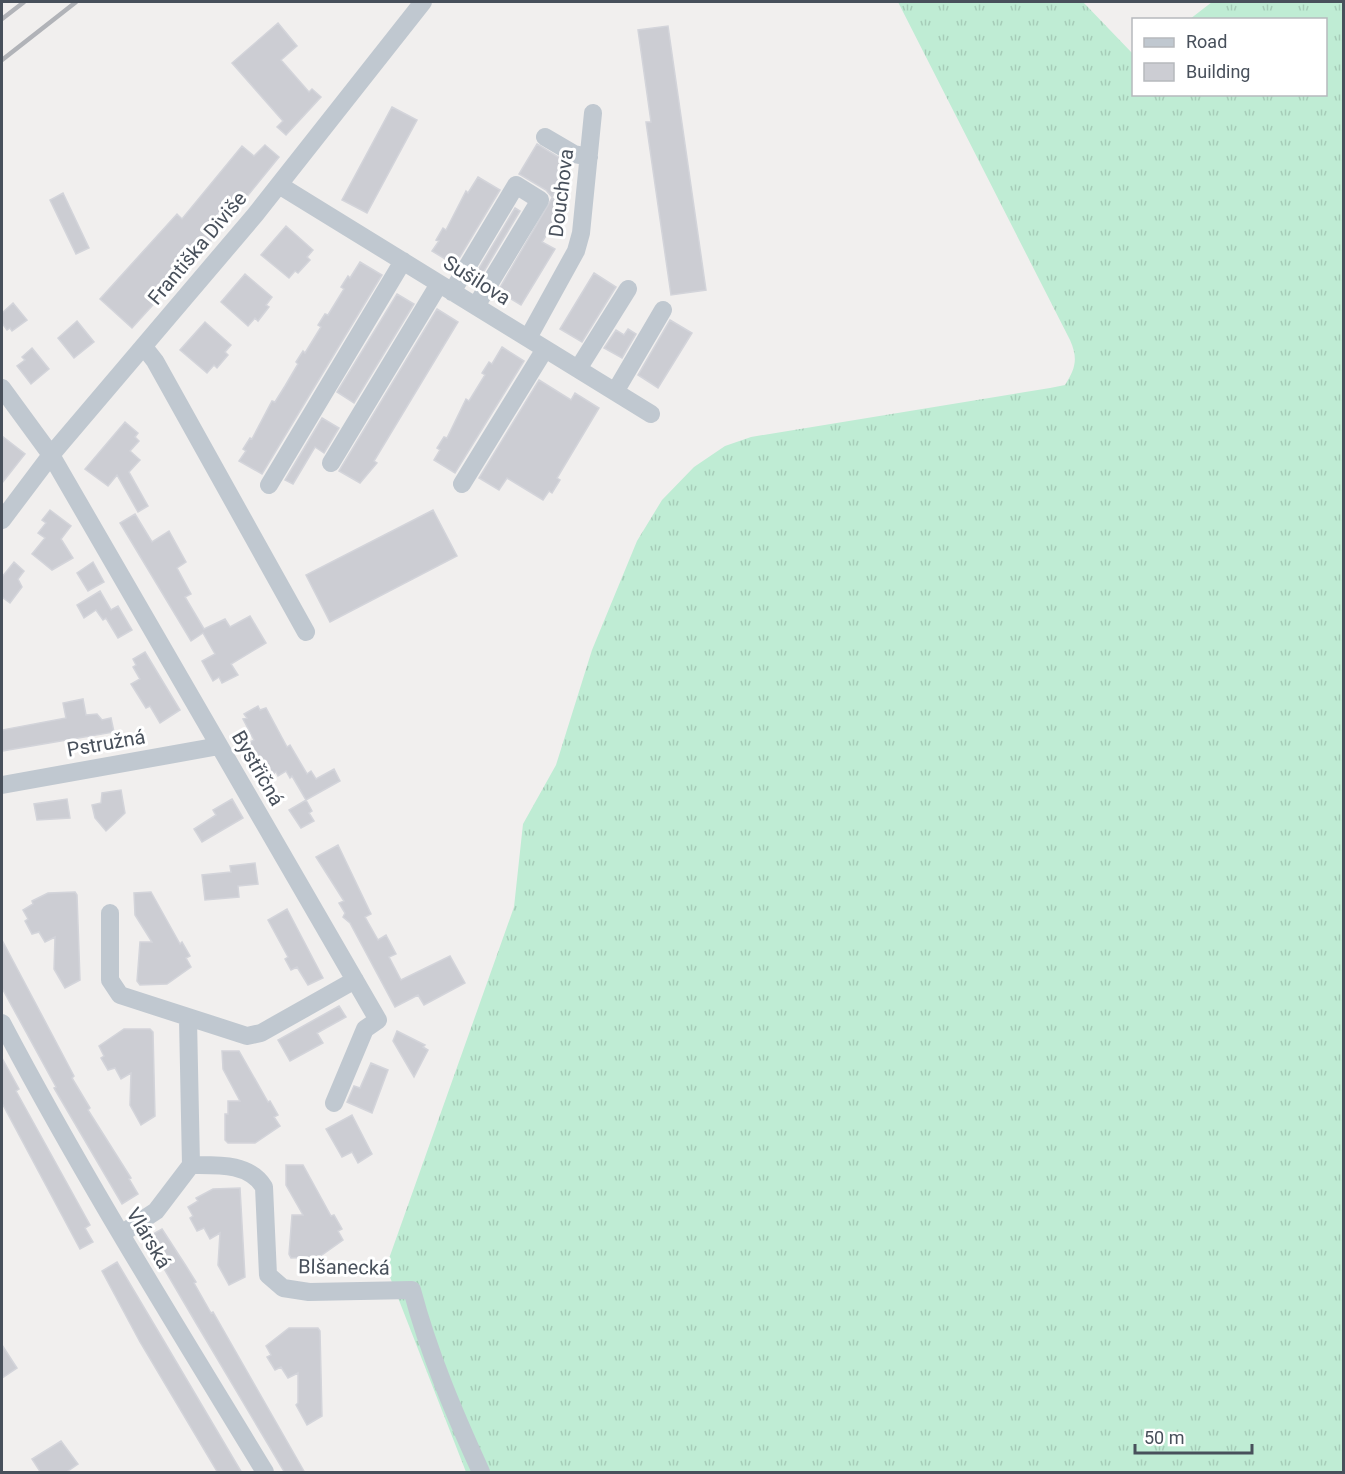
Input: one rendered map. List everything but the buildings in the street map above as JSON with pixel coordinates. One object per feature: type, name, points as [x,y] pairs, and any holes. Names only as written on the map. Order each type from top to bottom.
[{"type":"street","name":"Františka Diviše","points":[[2,520],[51,455],[279,185],[423,2]]},
{"type":"street","name":"Douchova","points":[[528,338],[576,251],[581,233],[593,112]]},
{"type":"street","points":[[545,137],[574,154],[589,157]]},
{"type":"street","name":"Sušilova","points":[[279,185],[651,414]]},
{"type":"street","points":[[331,463],[516,185],[540,200],[476,306]]},
{"type":"street","points":[[269,485],[403,261]]},
{"type":"street","points":[[578,369],[628,289]]},
{"type":"street","points":[[615,392],[663,310]]},
{"type":"street","points":[[144,346],[155,361],[306,632]]},
{"type":"street","points":[[462,484],[545,349]]},
{"type":"street","name":"Bystřičná","points":[[2,388],[51,455],[378,1020],[365,1029],[334,1104]]},
{"type":"street","name":"Pstružná","points":[[2,785],[219,746]]},
{"type":"street","points":[[110,914],[110,980],[120,995],[188,1019],[247,1036],[261,1033],[355,980]]},
{"type":"street","points":[[121,1234],[156,1211],[191,1165],[188,1019]]},
{"type":"street","name":"Vlárská","points":[[2,1023],[39,1093],[121,1234],[265,1473]]},
{"type":"street","name":"Blšanecká","points":[[191,1165],[220,1165],[243,1169],[258,1176],[264,1187],[268,1275],[283,1288],[309,1292],[412,1290],[424,1333],[453,1412],[481,1473]]},
{"type":"green space","points":[[898,2],[1083,2],[1132,53],[1132,96],[1327,96],[1327,18],[1191,18],[1212,2],[1343,2],[1343,1472],[466,1472],[386,1267],[514,907],[523,824],[556,765],[592,650],[637,541],[662,500],[694,467],[725,446],[751,437],[1065,385],[1075,363],[1070,340]]},
{"type":"railway","points":[[2,19],[24,2]]},
{"type":"railway","points":[[2,60],[76,2]]}]
